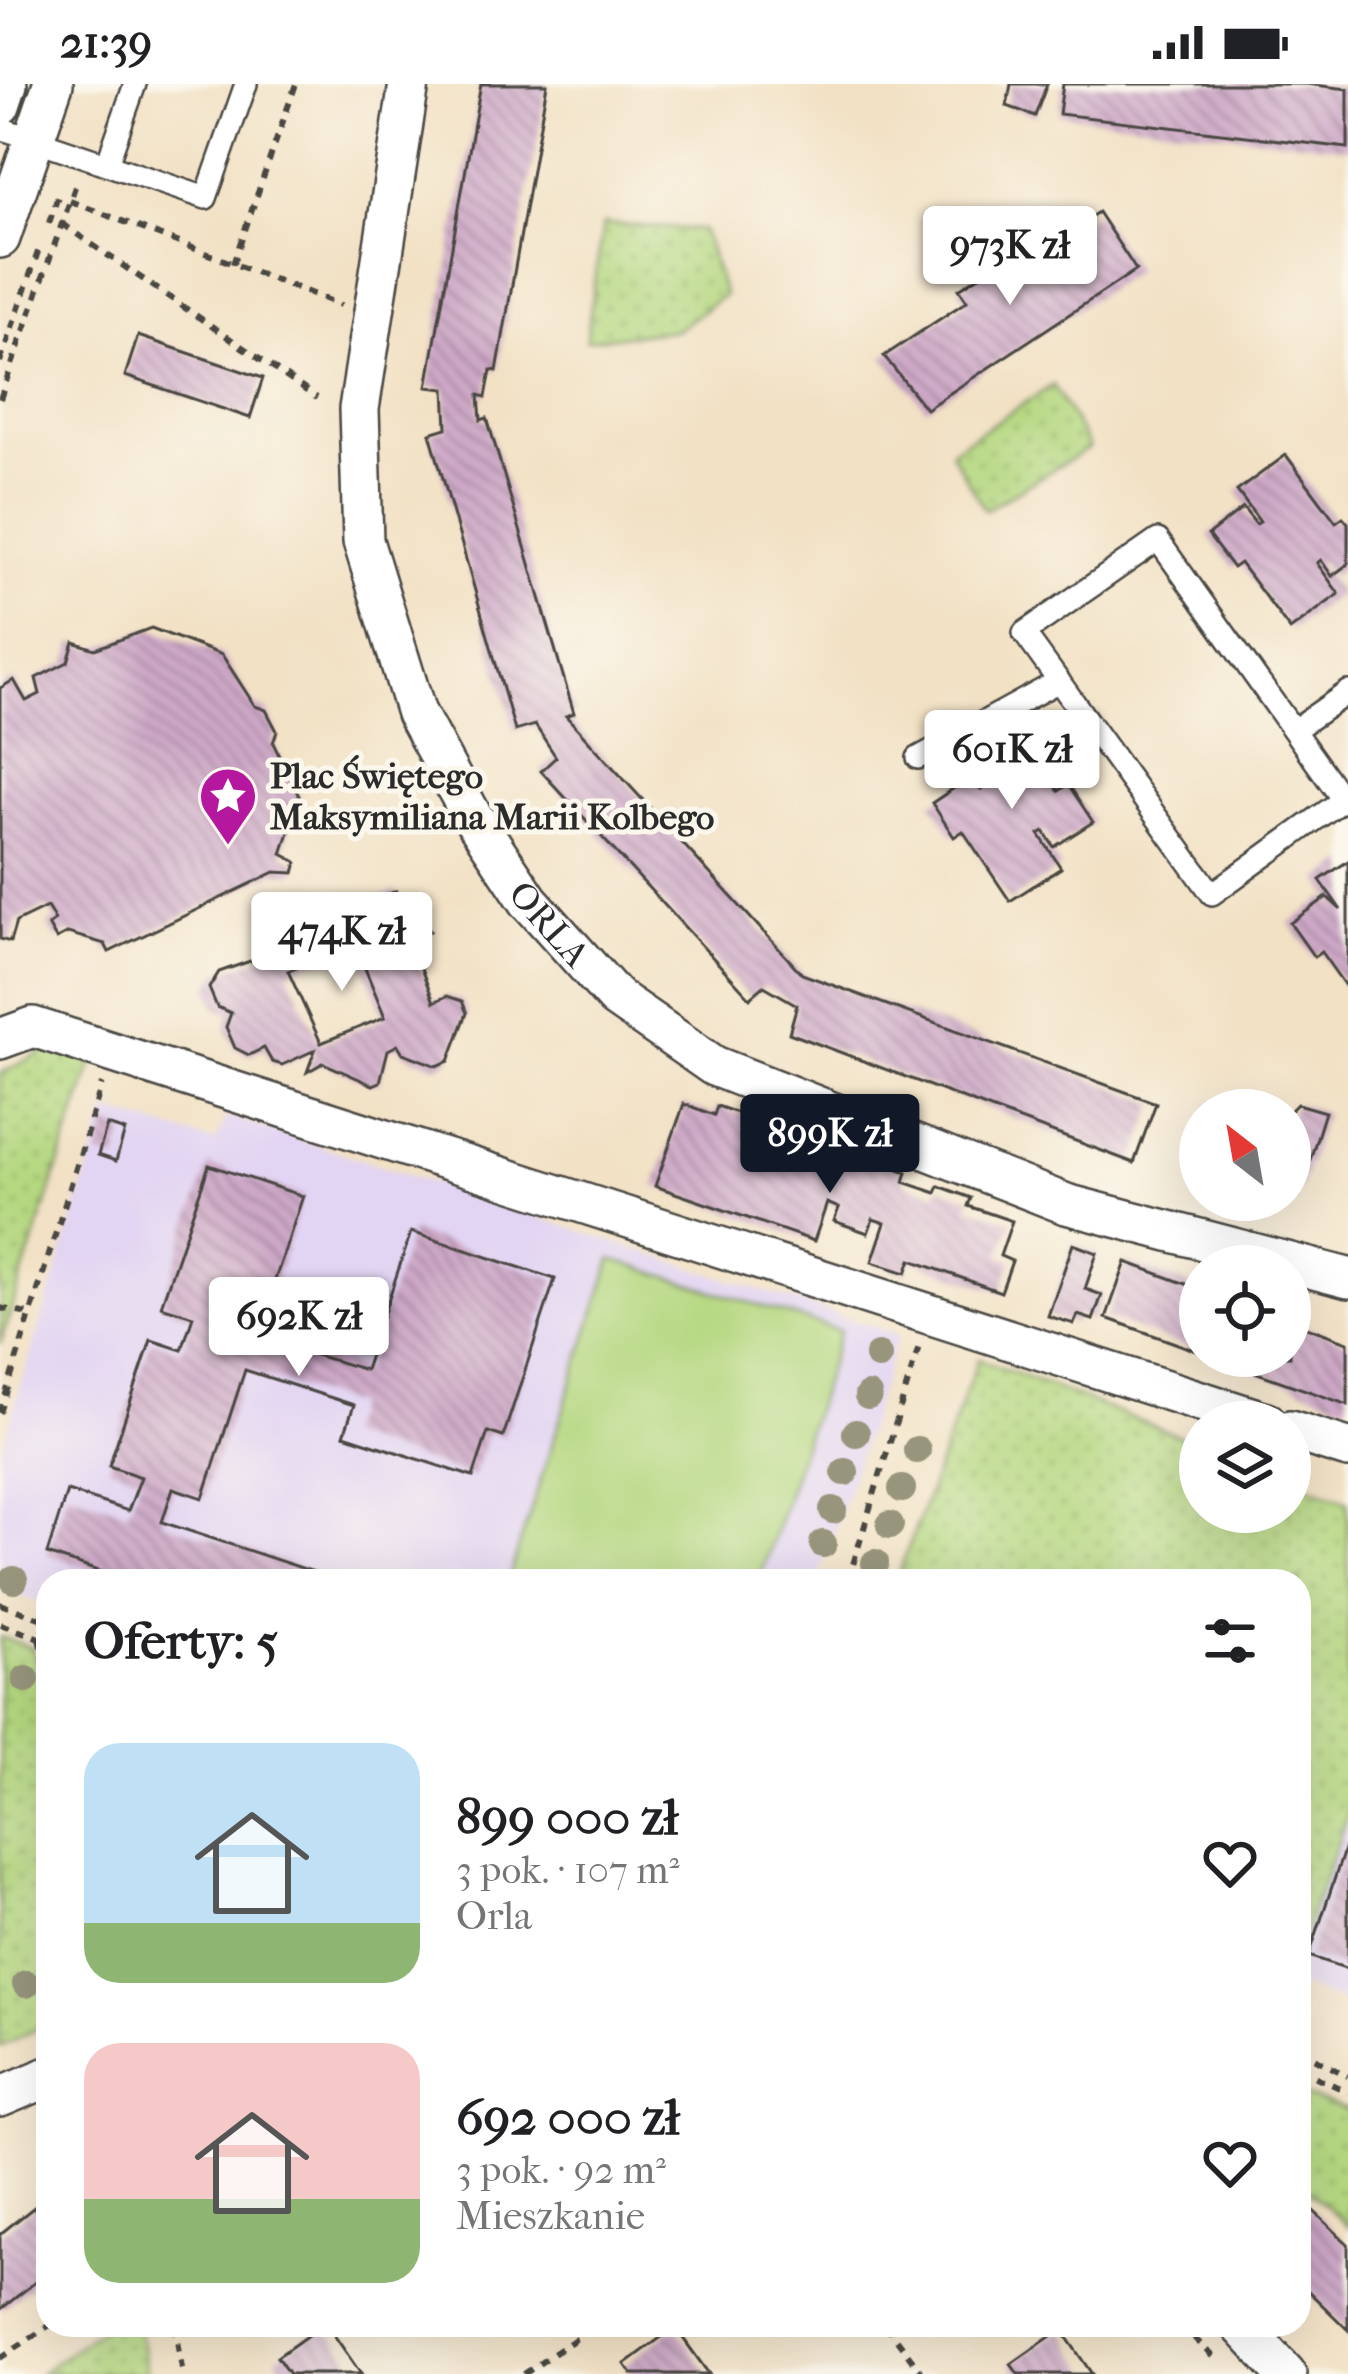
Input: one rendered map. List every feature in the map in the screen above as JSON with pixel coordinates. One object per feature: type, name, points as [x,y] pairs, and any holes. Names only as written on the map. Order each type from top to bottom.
[{"type":"street","points":[[0,105],[7,84]]},
{"type":"street","points":[[0,238],[17,134],[52,84]]},
{"type":"street","name":"ORLA","points":[[410,84],[359,409],[363,541],[416,713],[469,811],[530,901],[616,998],[714,1066],[1066,1204],[1346,1270]]},
{"type":"street","points":[[0,1039],[33,1027],[1200,1401]]},
{"type":"street","points":[[1311,1437],[1348,1448]]},
{"type":"street","points":[[0,2097],[36,2082]]},
{"type":"street","points":[[1252,2337],[1286,2374]]},
{"type":"lane","points":[[107,164],[135,84]]},
{"type":"lane","points":[[17,134],[206,198],[246,84]]},
{"type":"lane","points":[[1158,540],[1294,730],[1346,798],[1212,895],[1024,634],[1158,540]]},
{"type":"lane","points":[[918,758],[1059,681]]},
{"type":"lane","points":[[1294,730],[1348,692]]},
{"type":"path","points":[[233,264],[296,84]]},
{"type":"path","points":[[0,400],[85,155]]},
{"type":"path","points":[[70,201],[342,305]]},
{"type":"path","points":[[62,224],[317,398]]},
{"type":"path","points":[[0,1413],[112,1052]]},
{"type":"path","points":[[0,1308],[32,1315]]},
{"type":"path","points":[[852,1569],[929,1314]]},
{"type":"path","points":[[0,1604],[36,1618]]},
{"type":"path","points":[[0,1624],[36,1636]]},
{"type":"path","points":[[1311,2056],[1348,2076]]},
{"type":"path","points":[[1311,2075],[1348,2092]]},
{"type":"path","points":[[0,2358],[36,2334]]},
{"type":"path","points":[[176,2337],[183,2374]]},
{"type":"path","points":[[524,2374],[578,2337]]},
{"type":"path","points":[[895,2337],[923,2374]]},
{"type":"shaded area","points":[[107,1111],[215,1142],[228,1116],[898,1335],[822,1569],[36,1569],[36,1601],[0,1590],[0,1454]]},
{"type":"shaded area","points":[[1348,1815],[1348,2004],[1311,1990],[1311,1915]]},
{"type":"green space","points":[[603,224],[703,230],[724,295],[676,330],[586,340]]},
{"type":"green space","points":[[1053,385],[1089,448],[985,510],[950,451]]},
{"type":"green space","points":[[53,1047],[93,1062],[0,1344],[0,1074]]},
{"type":"green space","points":[[612,1259],[840,1331],[763,1569],[512,1569]]},
{"type":"green space","points":[[978,1359],[1179,1436],[1179,1533],[1311,1533],[1311,1487],[1348,1501],[1348,1815],[1311,1915],[1311,1569],[900,1569]]},
{"type":"green space","points":[[0,1637],[33,1648],[36,1662],[36,2029],[0,2047]]},
{"type":"green space","points":[[1311,2099],[1348,2110],[1348,2226],[1311,2192]]},
{"type":"green space","points":[[90,2337],[140,2337],[147,2374],[39,2374]]},
{"type":"building","points":[[481,84],[547,84],[497,371],[491,370],[486,397],[479,395],[481,420],[487,418],[574,713],[566,716],[802,974],[1156,1103],[1134,1163],[789,1033],[797,1005],[764,986],[750,998],[541,771],[556,757],[535,725],[515,731],[430,433],[447,428],[445,389],[427,387]]},
{"type":"building","points":[[1011,84],[1047,84],[1035,116],[1007,106]]},
{"type":"building","points":[[1063,84],[1306,84],[1348,89],[1348,148],[1059,114]]},
{"type":"building","points":[[1098,212],[1136,270],[926,409],[884,356],[967,301],[959,289],[979,276],[966,257],[988,242],[1007,272]]},
{"type":"building","points":[[138,336],[263,378],[250,418],[125,376]]},
{"type":"building","points":[[1286,455],[1336,522],[1343,517],[1348,523],[1348,564],[1332,576],[1321,560],[1317,563],[1339,594],[1290,630],[1240,563],[1233,568],[1208,535],[1243,508],[1256,524],[1260,522],[1237,491]]},
{"type":"building","points":[[151,628],[222,655],[255,706],[266,710],[277,731],[273,743],[300,798],[282,854],[297,862],[294,873],[275,872],[109,952],[105,944],[68,933],[56,939],[48,925],[55,920],[47,907],[16,922],[10,942],[0,939],[0,688],[14,680],[26,701],[40,694],[36,678],[68,662],[74,642],[95,649]]},
{"type":"building","points":[[1014,722],[1059,791],[1068,784],[1093,822],[1054,847],[1044,831],[1039,834],[1061,868],[1010,901],[963,831],[954,837],[932,803],[969,778],[983,791],[961,758]]},
{"type":"building","points":[[1348,861],[1348,990],[1321,952],[1314,957],[1290,923],[1327,897],[1341,910],[1320,880]]},
{"type":"building","points":[[396,891],[402,915],[421,914],[430,931],[410,940],[434,1002],[447,996],[462,1001],[467,1013],[449,1061],[437,1066],[403,1053],[398,1045],[388,1050],[380,1082],[373,1085],[323,1063],[307,1072],[315,1050],[282,1065],[272,1062],[264,1048],[249,1055],[235,1048],[226,1027],[231,1013],[217,1007],[209,988],[219,972],[290,947],[282,926],[353,897],[357,907]],"holes":[[[355,944],[385,1017],[321,1043],[288,971]]]},
{"type":"building","points":[[684,1104],[714,1115],[717,1106],[780,1128],[777,1138],[838,1160],[843,1149],[907,1172],[904,1182],[936,1193],[939,1186],[971,1198],[968,1206],[1012,1221],[1000,1256],[1012,1261],[1001,1292],[911,1260],[906,1273],[872,1262],[885,1223],[873,1219],[868,1233],[834,1221],[839,1208],[827,1203],[814,1241],[655,1186]]},
{"type":"building","points":[[1311,1108],[1325,1112],[1311,1157]]},
{"type":"building","points":[[107,1125],[125,1131],[116,1161],[98,1155]]},
{"type":"building","points":[[209,1165],[303,1196],[256,1337],[365,1370],[411,1232],[555,1279],[503,1437],[488,1432],[473,1477],[344,1435],[354,1405],[245,1370],[203,1498],[173,1488],[162,1522],[305,1569],[92,1569],[47,1554],[67,1491],[128,1511],[141,1477],[109,1466],[151,1340],[182,1350],[193,1316],[161,1306]]},
{"type":"building","points":[[1073,1244],[1097,1253],[1085,1289],[1102,1295],[1093,1320],[1078,1315],[1074,1324],[1048,1316]]},
{"type":"building","points":[[1126,1262],[1179,1281],[1179,1344],[1106,1318]]},
{"type":"building","points":[[1311,1329],[1348,1342],[1348,1405],[1269,1377],[1311,1377]]},
{"type":"building","points":[[1348,1841],[1348,1969],[1311,1957]]},
{"type":"building","points":[[36,2206],[36,2282],[0,2310],[0,2234]]},
{"type":"building","points":[[1311,2209],[1348,2244],[1348,2330],[1311,2294]]},
{"type":"building","points":[[305,2337],[335,2337],[361,2374],[289,2374],[277,2357]]},
{"type":"building","points":[[661,2337],[682,2337],[709,2374],[632,2374],[625,2364]]},
{"type":"building","points":[[1050,2337],[1067,2337],[1092,2374],[1018,2374],[1011,2364]]},
{"type":"place","name":"Plac Świętego Maksymiliana Marii Kolbego","points":[[228,847]]}]
